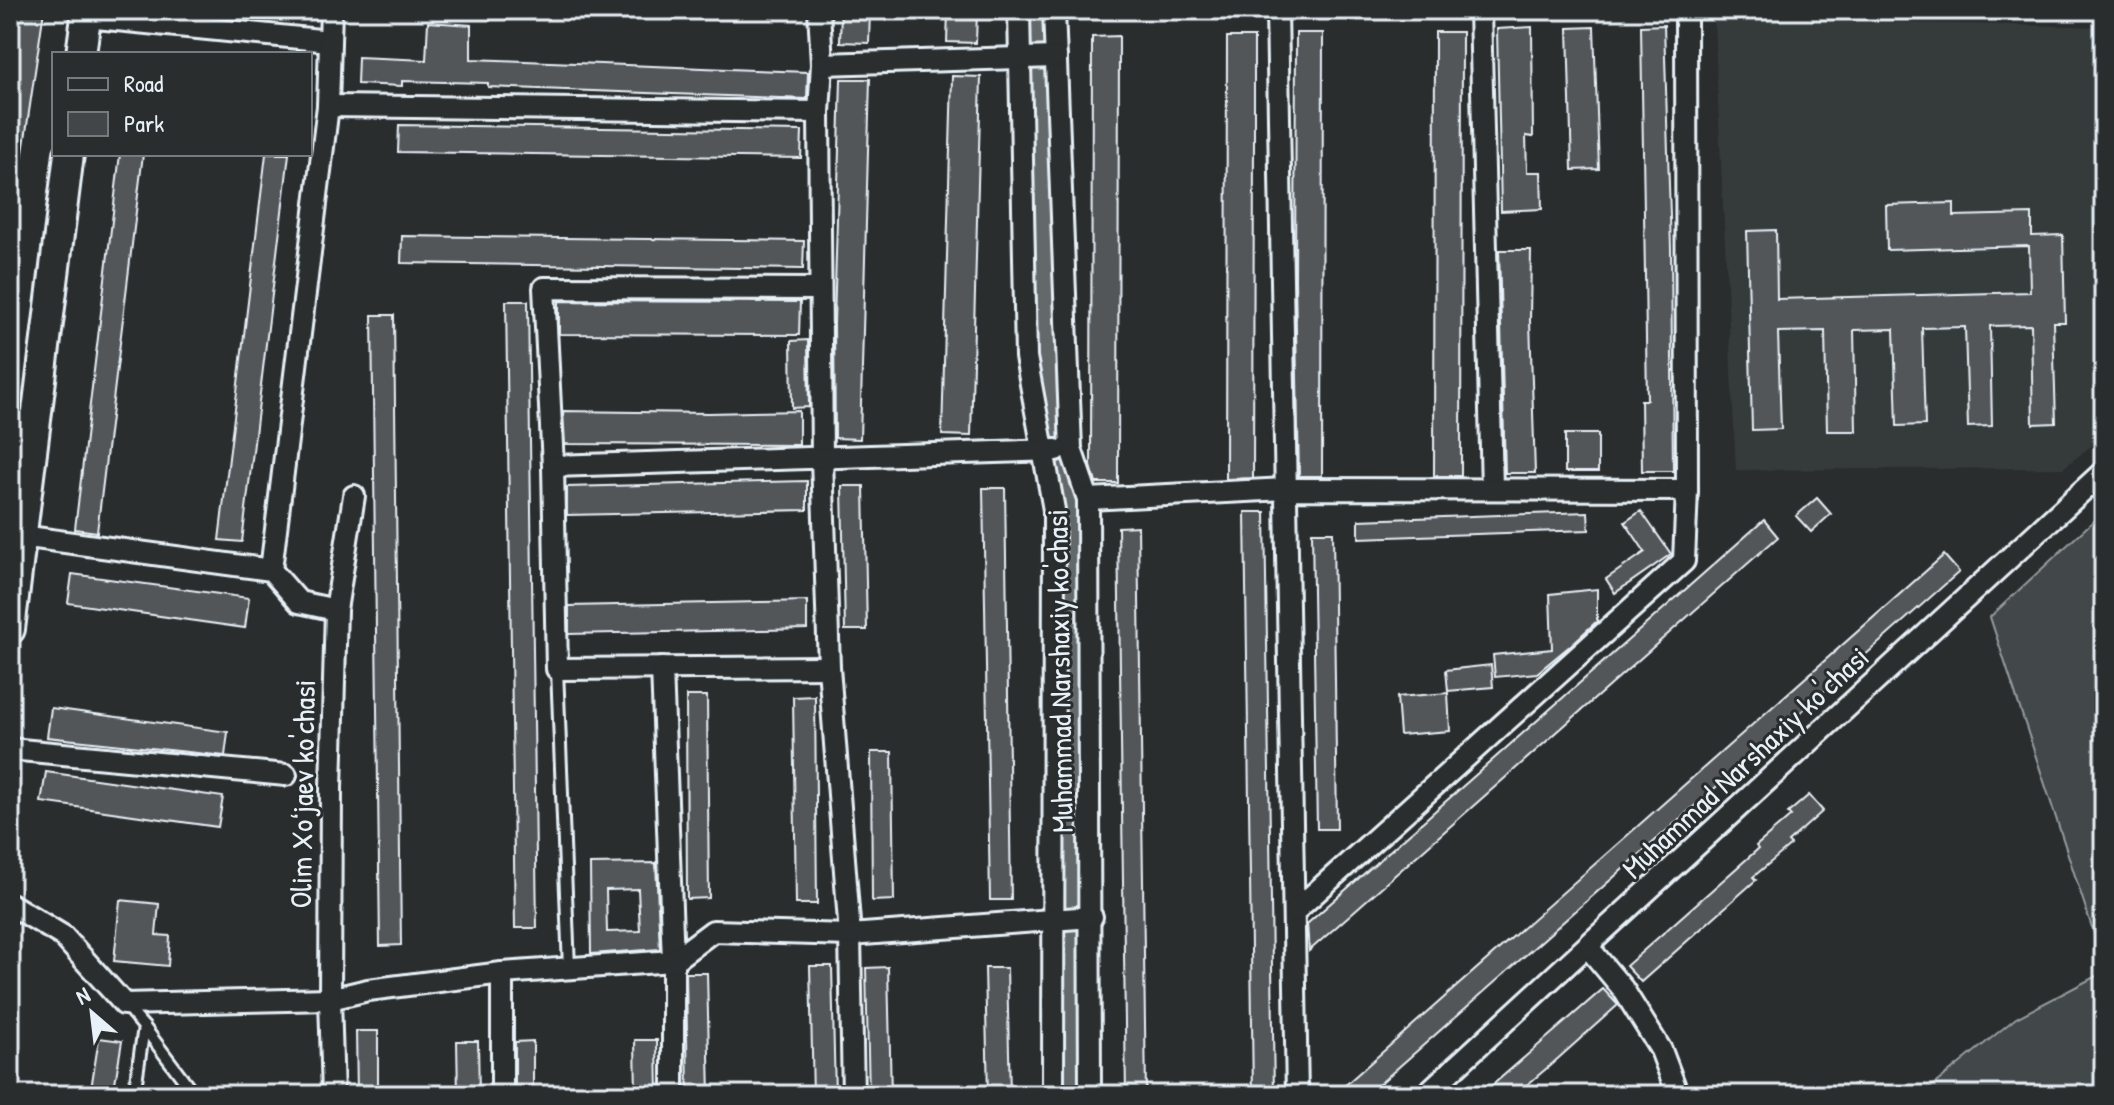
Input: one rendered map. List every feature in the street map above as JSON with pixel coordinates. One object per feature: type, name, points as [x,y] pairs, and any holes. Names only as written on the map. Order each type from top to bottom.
[{"type":"main road","points":[[81,52],[86,14]]},
{"type":"main road","points":[[10,629],[69,156]]},
{"type":"street","points":[[271,570],[328,106],[331,10]]},
{"type":"street","points":[[819,10],[822,64],[819,112],[822,459],[829,667],[850,935],[853,1095]]},
{"type":"street","points":[[1019,10],[1026,357],[1054,510],[1053,1095]]},
{"type":"street","name":"Muhammad Narshaxiy ko'chasi","points":[[1054,10],[1071,449],[1088,499],[1092,917],[1090,1095]]},
{"type":"street","points":[[1277,10],[1297,1095]]},
{"type":"street","points":[[1480,10],[1492,489]]},
{"type":"street","points":[[1294,912],[1684,561],[1687,490],[1686,10]]},
{"type":"street","points":[[86,14],[330,41]]},
{"type":"street","points":[[822,64],[1056,57]]},
{"type":"street","points":[[328,106],[819,112]]},
{"type":"street","points":[[820,289],[544,288],[553,466],[557,669],[829,667]]},
{"type":"street","points":[[10,411],[33,446]]},
{"type":"street","points":[[553,466],[1071,449]]},
{"type":"street","name":"Muhammad Narshaxiy ko'chasi","points":[[1425,1095],[2104,471]]},
{"type":"street","points":[[1088,499],[1285,489],[1687,490]]},
{"type":"street","name":"Olim Xoʻjaev ko'chasi","points":[[333,1095],[331,788],[336,610],[354,496]]},
{"type":"street","points":[[21,536],[271,570],[299,602],[336,610]]},
{"type":"street","points":[[662,668],[673,961],[673,1095]]},
{"type":"street","points":[[10,749],[286,775]]},
{"type":"street","points":[[10,904],[63,936],[124,1004],[330,999],[368,990],[502,973],[673,961],[713,931],[850,935],[1092,917]]},
{"type":"street","points":[[1588,947],[1623,989],[1661,1050],[1678,1095]]},
{"type":"street","points":[[502,973],[502,1095]]},
{"type":"lane","points":[[557,669],[569,968]]},
{"type":"lane","points":[[124,1004],[195,1095]]},
{"type":"lane","points":[[134,1095],[144,1027]]},
{"type":"shaded area","points":[[1714,19],[2104,27],[2104,436],[2063,468],[1736,470]]},
{"type":"green space","points":[[2104,511],[2104,964],[1990,617]]},
{"type":"green space","points":[[2104,972],[2104,1095],[1921,1095],[2016,1018]]},
{"type":"building","points":[[13,10],[44,10],[19,180],[10,179],[10,35]]},
{"type":"building","points":[[841,10],[870,10],[869,43],[840,42]]},
{"type":"building","points":[[948,10],[977,10],[976,43],[947,42]]},
{"type":"building","points":[[428,22],[471,25],[471,59],[808,72],[807,99],[488,87],[488,83],[402,81],[402,86],[357,84],[358,57],[426,60]]},
{"type":"building","points":[[1664,25],[1671,248],[1673,471],[1642,471],[1641,400],[1647,400],[1641,26]]},
{"type":"building","points":[[1532,27],[1533,137],[1526,136],[1527,172],[1541,172],[1542,209],[1501,211],[1497,29]]},
{"type":"building","points":[[1594,27],[1599,169],[1572,170],[1568,28]]},
{"type":"building","points":[[1435,32],[1462,32],[1461,476],[1434,476]]},
{"type":"building","points":[[1296,33],[1323,33],[1322,476],[1299,476],[1295,280]]},
{"type":"building","points":[[1119,36],[1118,483],[1096,483],[1091,466],[1092,37]]},
{"type":"building","points":[[1227,37],[1254,37],[1254,141],[1253,478],[1226,479]]},
{"type":"building","points":[[952,76],[981,77],[971,436],[942,435]]},
{"type":"building","points":[[841,79],[870,79],[860,439],[835,438],[834,324]]},
{"type":"building","points":[[399,125],[802,131],[801,158],[398,152]]},
{"type":"building","points":[[120,156],[143,156],[97,532],[75,529]]},
{"type":"building","points":[[266,156],[289,156],[242,542],[219,540]]},
{"type":"building","points":[[1954,203],[1954,216],[2032,214],[2032,236],[2063,235],[2065,322],[2053,322],[2056,423],[2033,424],[2031,325],[1990,326],[1992,426],[1968,427],[1965,327],[1922,328],[1925,425],[1897,426],[1894,329],[1854,330],[1856,431],[1827,431],[1825,331],[1778,332],[1781,429],[1752,430],[1747,231],[1776,230],[1777,299],[2030,292],[2029,246],[1887,250],[1886,205]]},
{"type":"building","points":[[402,236],[804,241],[803,269],[401,263]]},
{"type":"building","points":[[1499,250],[1531,250],[1535,473],[1505,473]]},
{"type":"building","points":[[506,301],[528,301],[537,928],[515,928]]},
{"type":"building","points":[[559,301],[800,302],[799,335],[559,334]]},
{"type":"building","points":[[372,315],[394,315],[401,945],[380,946]]},
{"type":"building","points":[[808,340],[809,407],[792,408],[791,341]]},
{"type":"building","points":[[563,411],[799,411],[799,445],[565,444]]},
{"type":"building","points":[[1565,434],[1598,434],[1598,472],[1565,472]]},
{"type":"building","points":[[807,481],[807,510],[567,515],[567,487]]},
{"type":"building","points":[[842,486],[864,486],[867,630],[845,630]]},
{"type":"building","points":[[983,488],[1005,488],[1011,900],[990,900]]},
{"type":"building","points":[[1817,498],[1831,514],[1811,532],[1796,516]]},
{"type":"building","points":[[1641,511],[1671,554],[1615,593],[1606,579],[1645,552],[1625,522]]},
{"type":"building","points":[[1245,512],[1265,512],[1274,1095],[1253,1095]]},
{"type":"building","points":[[1588,512],[1589,530],[1359,538],[1359,520]]},
{"type":"building","points":[[1764,520],[1778,537],[1309,951],[1307,924]]},
{"type":"building","points":[[1138,526],[1146,1095],[1126,1095],[1118,527]]},
{"type":"building","points":[[1312,532],[1333,532],[1337,829],[1317,829]]},
{"type":"building","points":[[1944,555],[1959,572],[1758,750],[1367,1095],[1334,1095]]},
{"type":"building","points":[[72,574],[249,598],[245,628],[68,603]]},
{"type":"building","points":[[1597,589],[1597,621],[1571,645],[1537,673],[1495,677],[1493,655],[1552,649],[1550,594]]},
{"type":"building","points":[[807,601],[807,629],[569,634],[569,606]]},
{"type":"building","points":[[1491,665],[1493,687],[1448,691],[1446,670]]},
{"type":"building","points":[[1448,693],[1450,731],[1400,735],[1397,697]]},
{"type":"building","points":[[686,696],[707,696],[709,898],[687,899]]},
{"type":"building","points":[[815,696],[817,904],[796,904],[793,697]]},
{"type":"building","points":[[51,708],[228,732],[225,756],[47,737]]},
{"type":"building","points":[[871,752],[892,752],[894,900],[872,901]]},
{"type":"building","points":[[46,772],[223,797],[218,827],[41,802]]},
{"type":"building","points":[[1809,795],[1823,811],[1788,842],[1791,845],[1753,877],[1756,880],[1641,982],[1626,966],[1758,849],[1756,846],[1791,816],[1788,813]]},
{"type":"building","points":[[656,863],[660,949],[591,954],[590,864]],"holes":[[[638,889],[640,931],[607,932],[606,890]]]},
{"type":"building","points":[[120,900],[159,904],[156,935],[170,936],[168,966],[114,961]]},
{"type":"building","points":[[810,966],[832,966],[835,1095],[813,1095]]},
{"type":"building","points":[[888,967],[891,1095],[869,1095],[866,968]]},
{"type":"building","points":[[985,968],[1007,968],[1010,1095],[988,1095]]},
{"type":"building","points":[[686,973],[707,973],[710,1095],[688,1095]]},
{"type":"building","points":[[1603,989],[1618,1005],[1553,1063],[1515,1095],[1481,1095]]},
{"type":"building","points":[[356,1031],[378,1031],[378,1095],[357,1095]]},
{"type":"building","points":[[99,1038],[122,1041],[113,1095],[90,1095]]},
{"type":"building","points":[[635,1040],[657,1040],[658,1095],[636,1095]]},
{"type":"building","points":[[457,1041],[478,1041],[479,1095],[458,1095]]},
{"type":"building","points":[[533,1041],[533,1095],[515,1095],[515,1042]]},
{"type":"waterway","points":[[1036,10],[1036,42]]},
{"type":"waterway","points":[[1038,75],[1044,182],[1045,359],[1076,539],[1069,881],[1071,1095]]}]
